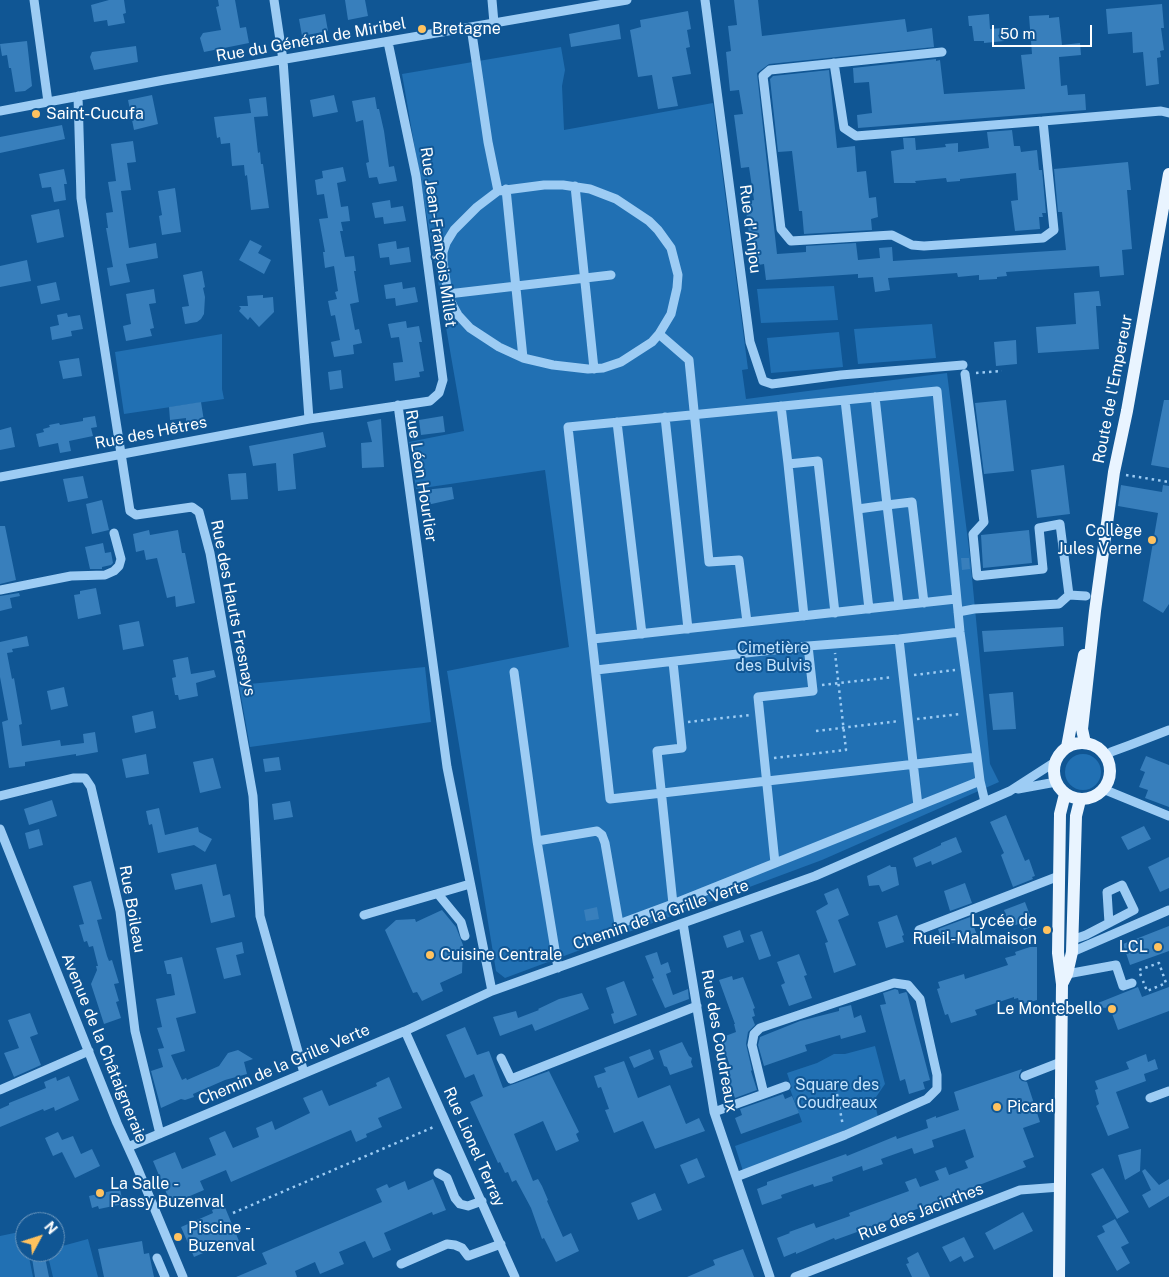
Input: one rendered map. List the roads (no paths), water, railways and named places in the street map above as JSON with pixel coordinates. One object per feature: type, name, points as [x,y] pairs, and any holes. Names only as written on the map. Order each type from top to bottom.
[{"type":"main road","name":"Route de l'Empereur","points":[[1084,743],[1082,729],[1095,611],[1114,472],[1127,411],[1169,174]]},
{"type":"main road","name":"Route de l'Empereur","points":[[1067,747],[1080,670],[1095,611]]},
{"type":"main road","points":[[1084,743],[1093,745],[1100,750],[1106,757],[1110,773],[1108,782],[1097,795],[1080,800],[1065,794],[1056,782],[1054,772],[1055,762],[1067,747],[1084,743]]},
{"type":"main road","points":[[1064,979],[1058,953],[1060,814],[1065,794]]},
{"type":"main road","points":[[1059,1277],[1061,1062],[1064,979],[1072,946],[1076,816],[1080,800]]},
{"type":"street","points":[[34,0],[48,102]]},
{"type":"street","points":[[274,0],[283,60],[309,419]]},
{"type":"street","points":[[492,0],[494,23]]},
{"type":"street","name":"Rue du Général de Miribel","points":[[0,111],[627,0]]},
{"type":"street","name":"Rue d'Anjou","points":[[705,0],[750,342],[763,381],[772,384],[841,375],[963,365]]},
{"type":"street","points":[[472,27],[488,142],[502,190],[523,358]]},
{"type":"street","name":"Rue Jean-François Millet","points":[[388,42],[416,176],[443,380],[439,393],[430,401],[398,405]]},
{"type":"street","points":[[942,52],[770,70],[763,76],[781,229],[791,241],[892,235],[912,245],[924,246],[1044,238],[1054,230],[1043,121]]},
{"type":"street","points":[[834,63],[844,128],[856,136],[1160,111],[1169,113]]},
{"type":"street","name":"Rue des Hauts Fresnays","points":[[78,96],[81,198],[130,511],[136,515],[192,508],[199,512],[210,553],[253,796],[260,916],[304,1073]]},
{"type":"street","points":[[544,185],[574,186],[605,194],[628,206],[649,221],[666,239],[677,266],[677,288],[671,314],[652,342],[621,362],[594,369],[571,368],[523,358],[499,347],[470,328],[458,316],[448,294],[443,262],[443,252],[446,243],[460,222],[502,190],[544,185]]},
{"type":"street","points":[[574,186],[594,369]]},
{"type":"street","points":[[448,294],[611,275]]},
{"type":"street","points":[[659,334],[689,360],[709,562],[739,560],[747,622]]},
{"type":"street","points":[[965,374],[984,522],[973,534],[977,576],[1043,569],[1040,528],[1060,524],[1070,595]]},
{"type":"street","points":[[977,758],[610,799],[568,427],[937,390],[956,599],[960,632],[971,713],[977,758],[980,781],[985,802]]},
{"type":"street","points":[[875,397],[899,605]]},
{"type":"street","points":[[845,400],[869,609]]},
{"type":"street","name":"Rue Léon Hourlier","points":[[309,419],[398,405],[447,767],[492,991]]},
{"type":"street","points":[[781,406],[804,616]]},
{"type":"street","points":[[665,417],[688,629]]},
{"type":"street","name":"Rue des Hêtres","points":[[0,477],[309,419]]},
{"type":"street","points":[[617,422],[642,634]]},
{"type":"street","points":[[788,464],[818,461],[835,612]]},
{"type":"street","points":[[858,509],[912,502],[924,603]]},
{"type":"street","points":[[0,590],[71,576],[105,575],[114,571],[119,566],[121,559],[114,533]]},
{"type":"street","points":[[958,612],[974,609],[1059,604],[1070,595],[1086,596]]},
{"type":"street","points":[[592,639],[956,599]]},
{"type":"street","points":[[596,670],[808,646],[960,632]]},
{"type":"street","points":[[899,639],[918,806]]},
{"type":"street","points":[[775,863],[758,697],[813,691],[808,646]]},
{"type":"street","points":[[673,662],[682,748],[656,751],[673,904]]},
{"type":"street","points":[[514,672],[537,841],[558,968]]},
{"type":"street","points":[[1106,757],[1124,747],[1169,730]]},
{"type":"street","name":"Chemin de la Grille Verte","points":[[128,1147],[405,1031],[492,991],[815,876],[1010,791],[1055,762]]},
{"type":"street","name":"Rue Boileau","points":[[0,796],[74,778],[85,778],[91,786],[120,911],[135,1031],[160,1134]]},
{"type":"street","points":[[537,841],[597,832],[602,835],[619,924],[980,781]]},
{"type":"street","name":"Chemin de la Grille Verte","points":[[1010,791],[1056,782]]},
{"type":"street","points":[[1103,789],[1169,816]]},
{"type":"street","name":"Avenue de la Châtaigneraie","points":[[0,829],[2,840],[183,1277]]},
{"type":"street","points":[[919,930],[1059,876]]},
{"type":"street","points":[[364,915],[470,884]]},
{"type":"street","points":[[438,894],[461,922],[465,936]]},
{"type":"street","points":[[1072,946],[1169,910]]},
{"type":"street","name":"Rue des Coudreaux","points":[[683,923],[714,1112],[770,1277]]},
{"type":"street","points":[[1072,946],[1109,923]]},
{"type":"street","points":[[1064,979],[1116,966],[1123,986],[1132,983]]},
{"type":"street","points":[[736,1177],[927,1099],[937,1089],[937,1075],[920,999],[908,985],[894,983],[760,1028],[754,1034],[752,1045],[764,1094]]},
{"type":"street","points":[[501,1058],[511,1079],[697,1006]]},
{"type":"street","name":"Rue Lionel Terray","points":[[405,1031],[515,1277]]},
{"type":"street","points":[[0,1090],[89,1051]]},
{"type":"street","points":[[1024,1076],[1061,1062]]},
{"type":"street","points":[[714,1112],[786,1086]]},
{"type":"street","points":[[1150,1098],[1169,1091]]},
{"type":"street","points":[[438,1173],[447,1178],[455,1198],[460,1204],[468,1206],[482,1201]]},
{"type":"street","name":"Rue des Jacinthes","points":[[796,1277],[1020,1190],[1060,1186]]},
{"type":"street","points":[[401,1264],[447,1244],[462,1248],[468,1256],[501,1244]]},
{"type":"street","points":[[157,1258],[165,1277]]},
{"type":"place","name":"Bretagne","points":[[422,29]]},
{"type":"place","name":"Saint-Cucufa","points":[[36,114]]},
{"type":"place","name":"Collège Jules Verne","points":[[1152,540]]},
{"type":"place","name":"Lycée de Rueil-Malmaison","points":[[1047,930]]},
{"type":"place","name":"LCL","points":[[1158,947]]},
{"type":"place","name":"Cuisine Centrale","points":[[430,955]]},
{"type":"place","name":"Le Montebello","points":[[1112,1009]]},
{"type":"place","name":"Picard","points":[[997,1107]]},
{"type":"place","name":"La Salle - Passy Buzenval","points":[[100,1193]]},
{"type":"place","name":"Piscine - Buzenval","points":[[178,1237]]},
{"type":"park label","name":"Cimetière des Bulvis","points":[[773,657]]},
{"type":"park label","name":"Square des Coudreaux","points":[[837,1094]]}]
